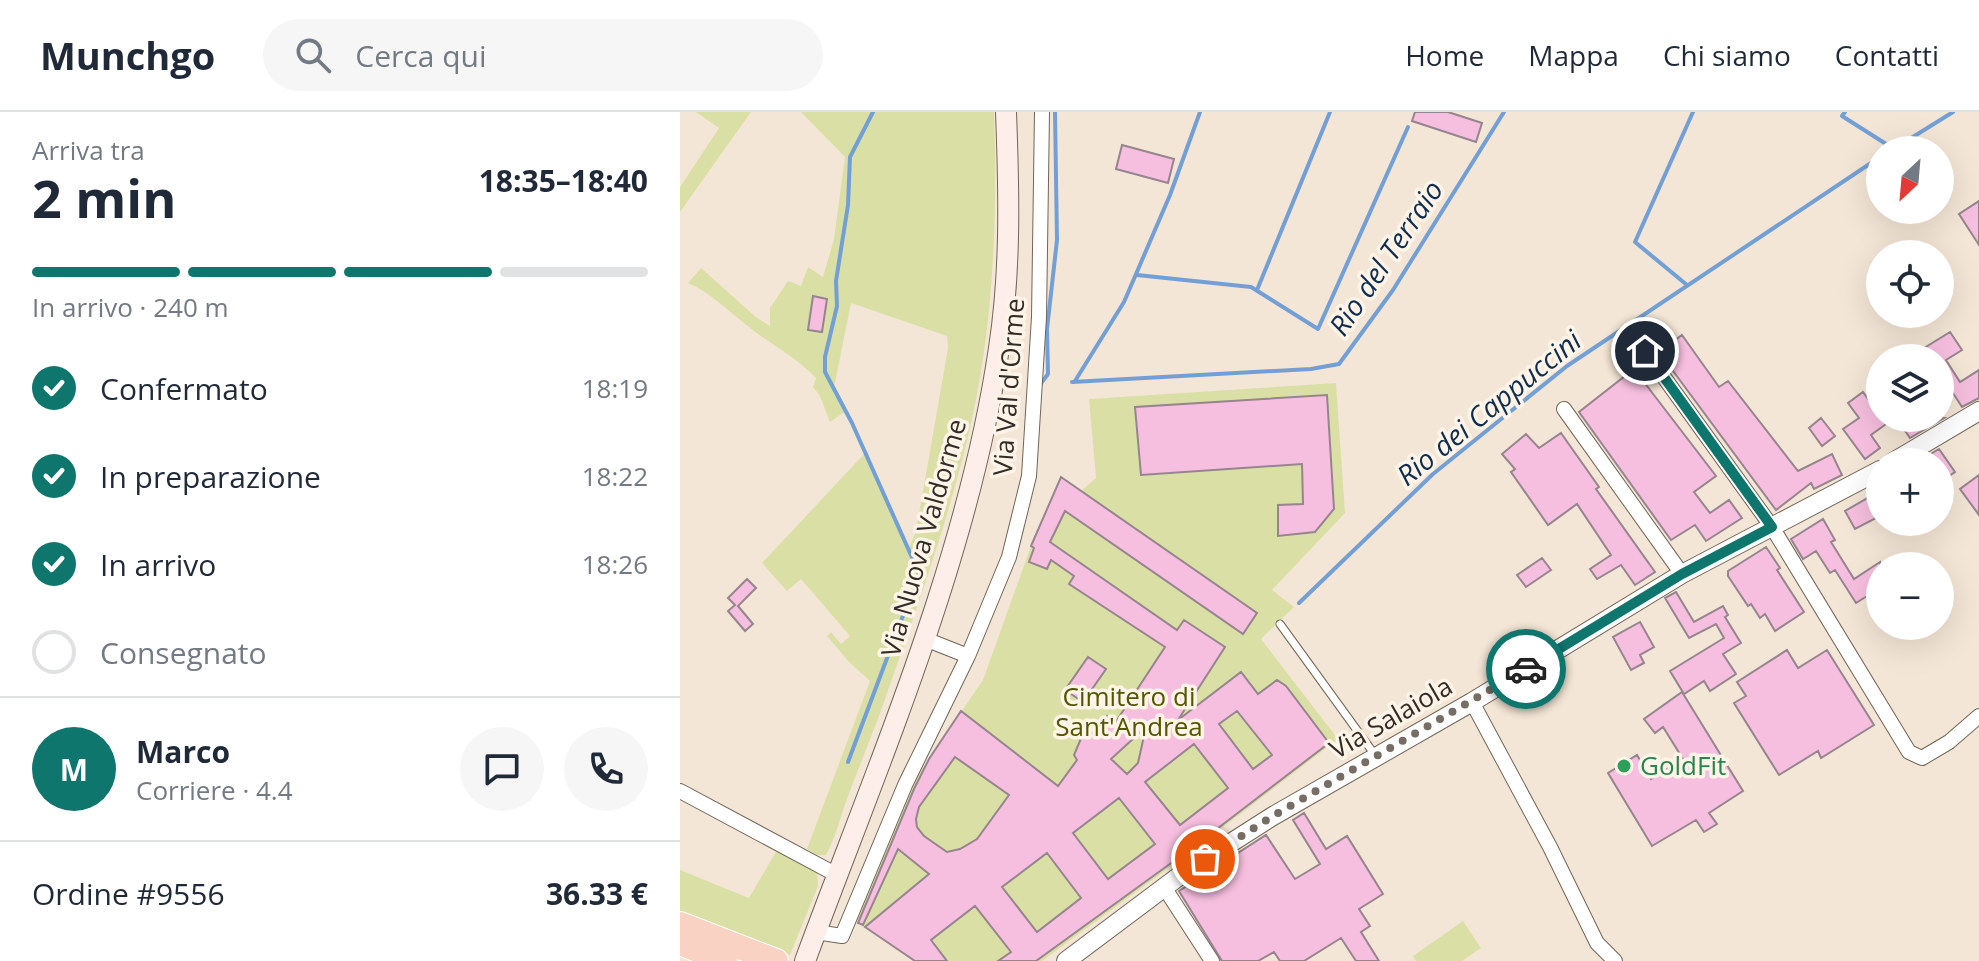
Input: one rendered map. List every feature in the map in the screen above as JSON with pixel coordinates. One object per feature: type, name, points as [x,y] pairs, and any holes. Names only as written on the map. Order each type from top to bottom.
[{"type":"highway","points":[[680,924],[722,953]]},
{"type":"highway","points":[[680,943],[776,961]]},
{"type":"main road","name":"Via Nuova Valdorme","points":[[805,961],[925,639],[972,481],[999,349],[1008,267],[1006,112]]},
{"type":"street","name":"Via Val d'Orme","points":[[816,932],[842,936],[905,785],[968,656],[1009,557],[1029,476],[1039,317],[1042,112]]},
{"type":"street","points":[[1645,351],[1772,527],[1909,752],[1922,758],[1949,742],[1979,716]]},
{"type":"street","points":[[1564,409],[1682,574]]},
{"type":"street","points":[[1917,448],[1979,411]]},
{"type":"street","name":"Via Salaiola","points":[[1066,961],[1164,887],[1273,816],[1472,702],[1682,574],[1866,477]]},
{"type":"street","points":[[925,639],[968,656]]},
{"type":"street","points":[[1472,702],[1550,847],[1597,943],[1615,961]]},
{"type":"street","points":[[680,791],[837,875]]},
{"type":"street","points":[[1164,887],[1212,961]]},
{"type":"lane","points":[[1280,624],[1376,757]]},
{"type":"green space","points":[[696,112],[751,112],[680,212],[680,187],[719,128]]},
{"type":"green space","points":[[801,112],[994,112],[992,282],[974,408],[957,479],[930,568],[885,700],[826,855],[817,855],[807,849],[870,681],[827,636],[831,632],[841,644],[850,636],[801,579],[787,591],[762,563],[865,453],[909,548],[916,531],[948,348],[947,336],[851,303],[834,388],[846,411],[830,422],[813,387],[816,378],[711,296],[688,283],[701,268],[770,326],[770,308],[788,281],[801,286],[808,267],[823,277],[834,239],[845,157]]},
{"type":"green space","name":"Cimitero di Sant'Andrea","points":[[1336,383],[1345,513],[1272,590],[1294,607],[1261,639],[1338,739],[1042,961],[915,961],[853,919],[910,786],[983,680],[1031,546],[1061,477],[1081,491],[1096,478],[1089,399]]},
{"type":"green space","points":[[780,845],[817,868],[818,886],[790,955],[680,913],[680,870],[749,898]]},
{"type":"green space","points":[[1463,921],[1481,948],[1462,961],[1416,961],[1413,956]]},
{"type":"building","points":[[1415,112],[1448,112],[1482,123],[1476,142],[1412,121]]},
{"type":"building","points":[[1122,145],[1174,159],[1168,183],[1116,169]]},
{"type":"building","points":[[1979,201],[1979,245],[1959,214]]},
{"type":"building","points":[[813,296],[827,299],[822,332],[808,330]]},
{"type":"building","points":[[1950,332],[1962,350],[1954,355],[1954,344],[1931,344]]},
{"type":"building","points":[[1682,335],[1719,387],[1728,381],[1798,471],[1832,454],[1842,475],[1814,489],[1811,483],[1776,510],[1659,352]]},
{"type":"building","points":[[1634,369],[1716,476],[1694,492],[1710,513],[1729,500],[1742,518],[1706,541],[1695,525],[1671,540],[1579,412]]},
{"type":"building","points":[[1979,370],[1979,398],[1962,407],[1954,395],[1954,373],[1960,382]]},
{"type":"building","points":[[1863,392],[1866,396],[1866,432],[1875,432],[1871,435],[1880,448],[1866,448],[1865,459],[1843,429],[1859,418],[1848,403]]},
{"type":"building","points":[[1327,395],[1334,509],[1315,532],[1278,536],[1278,505],[1303,504],[1302,464],[1141,475],[1135,407]]},
{"type":"building","points":[[1821,418],[1835,436],[1822,446],[1809,428]]},
{"type":"building","points":[[1906,432],[1920,432],[1910,438]]},
{"type":"building","points":[[1561,433],[1655,572],[1635,585],[1621,565],[1597,579],[1590,569],[1611,555],[1577,504],[1548,525],[1511,472],[1515,469],[1502,454],[1526,434],[1539,448]]},
{"type":"building","points":[[1979,475],[1979,515],[1960,489]]},
{"type":"building","points":[[1061,477],[1257,613],[1243,634],[1065,511],[1050,542],[1177,630],[1184,620],[1225,647],[1178,720],[1241,672],[1258,694],[1277,680],[1286,686],[1329,743],[1196,845],[1036,961],[998,961],[1011,952],[975,906],[931,940],[947,961],[915,961],[865,927],[929,874],[898,849],[863,925],[858,923],[914,789],[929,759],[961,711],[1058,786],[1077,760],[1074,755],[1085,729],[1094,734],[1107,716],[1115,723],[1165,647],[1069,584],[1074,576],[1051,560],[1047,569],[1029,562],[1034,548],[1031,546]],"holes":[[[1237,711],[1272,755],[1253,769],[1219,724]],[[1146,727],[1138,763],[1127,774],[1111,759]],[[1194,744],[1228,788],[1180,825],[1145,782]],[[955,757],[1009,795],[977,839],[960,849],[947,852],[924,836],[917,827],[919,807]],[[1119,798],[1155,844],[1108,879],[1073,833]],[[1047,853],[1081,898],[1037,932],[1002,887]]]},
{"type":"building","points":[[1866,499],[1866,523],[1855,529],[1845,511]]},
{"type":"building","points":[[1823,519],[1835,540],[1831,542],[1854,579],[1866,571],[1866,597],[1856,603],[1835,570],[1830,573],[1816,551],[1803,559],[1791,539]]},
{"type":"building","points":[[1766,547],[1804,612],[1775,631],[1765,614],[1760,618],[1751,604],[1748,606],[1728,576],[1728,571]]},
{"type":"building","points":[[1542,558],[1551,570],[1526,587],[1517,575]]},
{"type":"building","points":[[747,579],[756,588],[738,606],[753,624],[745,631],[728,611],[735,605],[728,598]]},
{"type":"building","points":[[1676,592],[1694,622],[1723,606],[1728,615],[1725,617],[1741,643],[1723,654],[1736,674],[1710,691],[1704,681],[1684,694],[1670,671],[1724,638],[1716,624],[1689,638],[1665,598]]},
{"type":"building","points":[[1640,622],[1654,647],[1640,655],[1644,663],[1631,670],[1613,637]]},
{"type":"building","points":[[1787,650],[1798,668],[1827,650],[1874,725],[1821,758],[1818,751],[1779,775],[1734,703],[1746,696],[1737,682]]},
{"type":"building","points":[[1088,657],[1106,669],[1083,702],[1065,690]]},
{"type":"building","points":[[1682,692],[1743,791],[1709,813],[1717,824],[1704,832],[1696,820],[1652,846],[1608,773],[1637,755],[1651,779],[1683,759],[1663,727],[1655,733],[1644,719]]},
{"type":"building","points":[[1304,813],[1326,849],[1347,836],[1383,894],[1359,909],[1370,926],[1361,932],[1379,961],[1356,961],[1341,938],[1304,961],[1280,961],[1274,952],[1258,961],[1222,961],[1179,891],[1266,835],[1295,879],[1320,864],[1293,820]]},
{"type":"waterway","points":[[848,762],[919,573],[852,423],[825,372],[825,357],[837,306],[836,281],[848,205],[850,157],[873,112]]},
{"type":"waterway","points":[[1039,386],[1048,374],[1047,329],[1057,240],[1055,112]]},
{"type":"waterway","points":[[1075,381],[1124,302],[1170,195],[1200,112]]},
{"type":"waterway","points":[[1257,290],[1330,112]]},
{"type":"waterway","name":"Rio del Terraio","points":[[1072,382],[1311,369],[1339,364],[1393,290],[1504,112]]},
{"type":"waterway","points":[[1687,285],[1635,242],[1693,112]]},
{"type":"waterway","points":[[1845,112],[1842,116],[1874,136]]},
{"type":"waterway","name":"Rio dei Cappuccini","points":[[1914,136],[1953,112]]},
{"type":"waterway","points":[[1137,275],[1251,287],[1318,329],[1408,127]]},
{"type":"waterway","name":"Rio dei Cappuccini","points":[[1299,603],[1433,474],[1567,366],[1866,166]]},
{"type":"way so far","points":[[1205,859],[1526,669]]},
{"type":"place","name":"GoldFit","points":[[1624,766]]},
{"type":"route","points":[[1526,669],[1682,574],[1772,527],[1645,351]]}]
